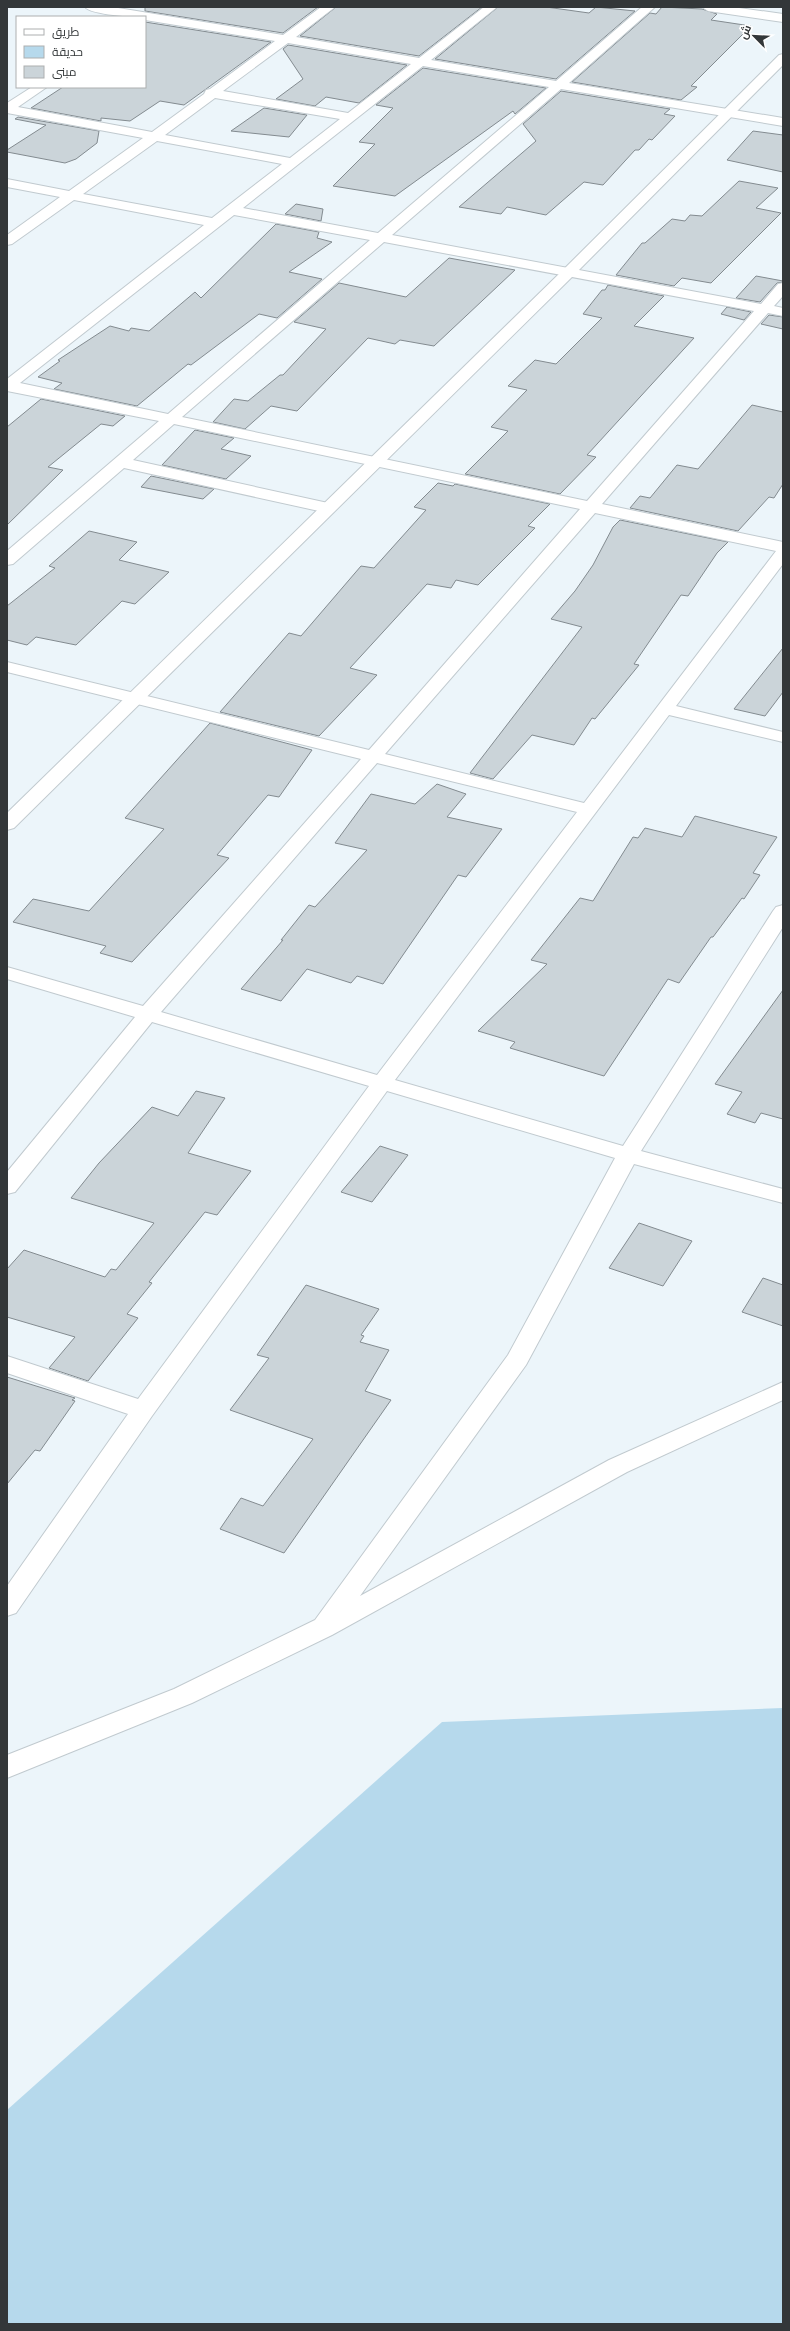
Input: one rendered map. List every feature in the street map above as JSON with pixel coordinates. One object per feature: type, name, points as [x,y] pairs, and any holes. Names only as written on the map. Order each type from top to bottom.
[{"type":"street","points":[[91,7],[137,16]]},
{"type":"street","points":[[147,18],[164,7]]},
{"type":"street","points":[[7,241],[154,136],[330,7]]},
{"type":"street","points":[[8,385],[491,7]]},
{"type":"street","points":[[7,560],[649,7]]},
{"type":"street","points":[[708,7],[783,18]]},
{"type":"street","points":[[147,18],[285,39],[783,122]]},
{"type":"street","points":[[7,824],[374,461],[568,273],[726,113],[783,58]]},
{"type":"street","points":[[7,109],[39,88]]},
{"type":"street","points":[[210,94],[350,117]]},
{"type":"street","points":[[7,109],[292,162]]},
{"type":"street","points":[[7,183],[215,223]]},
{"type":"street","points":[[232,210],[783,312]]},
{"type":"street","points":[[7,1187],[148,1014],[783,287]]},
{"type":"street","points":[[8,385],[783,547]]},
{"type":"street","points":[[120,462],[328,508]]},
{"type":"street","points":[[7,1606],[143,1410],[382,1083],[783,553]]},
{"type":"street","points":[[7,668],[373,755],[590,810]]},
{"type":"street","points":[[665,709],[783,737]]},
{"type":"street","points":[[323,1628],[518,1359],[628,1155],[783,911]]},
{"type":"street","points":[[7,973],[628,1155],[783,1196]]},
{"type":"street","points":[[7,1364],[143,1410]]},
{"type":"street","points":[[7,1767],[183,1696],[323,1628],[618,1466],[783,1390]]},
{"type":"green space","points":[[783,1708],[783,2324],[7,2324],[7,2110],[442,1722]]},
{"type":"building","points":[[145,7],[318,7],[283,33],[145,11]]},
{"type":"building","points":[[336,7],[482,7],[419,56],[300,36]]},
{"type":"building","points":[[498,7],[546,7],[589,13],[596,7],[635,11],[556,79],[435,59]]},
{"type":"building","points":[[662,7],[702,9],[717,14],[711,20],[751,26],[691,86],[697,87],[681,100],[572,82],[650,13],[656,14]]},
{"type":"building","points":[[146,22],[271,42],[184,105],[160,101],[130,121],[101,118],[101,121],[31,108],[61,88],[146,88]]},
{"type":"building","points":[[288,45],[407,65],[359,103],[326,97],[315,106],[276,99],[303,79],[283,49]]},
{"type":"building","points":[[423,68],[546,88],[515,114],[513,111],[395,196],[333,186],[375,144],[359,142],[393,108],[376,105]]},
{"type":"building","points":[[561,91],[670,109],[664,114],[675,116],[652,140],[649,139],[639,150],[635,150],[603,185],[584,182],[546,215],[507,207],[501,214],[459,207],[536,141],[523,124]]},
{"type":"building","points":[[264,108],[307,115],[289,137],[231,131]]},
{"type":"building","points":[[18,117],[99,131],[97,143],[76,159],[65,163],[7,152],[7,150],[46,125],[15,119]]},
{"type":"building","points":[[753,131],[783,135],[783,172],[727,160]]},
{"type":"building","points":[[739,181],[778,188],[756,208],[781,213],[711,283],[682,278],[674,286],[616,275],[642,243],[645,243],[672,219],[685,221],[690,215],[702,216]]},
{"type":"building","points":[[296,204],[323,209],[321,221],[285,214]]},
{"type":"building","points":[[276,224],[319,232],[317,238],[332,242],[289,272],[322,279],[277,318],[259,314],[191,365],[188,364],[137,406],[54,389],[62,383],[38,377],[60,361],[58,360],[110,326],[129,331],[131,328],[149,331],[195,292],[201,298]]},
{"type":"building","points":[[449,258],[515,270],[434,346],[400,340],[395,344],[368,338],[297,411],[271,406],[245,429],[213,422],[234,399],[248,401],[280,375],[283,375],[326,329],[294,322],[339,283],[406,297]]},
{"type":"building","points":[[756,276],[783,282],[777,283],[760,302],[736,298]]},
{"type":"building","points":[[608,285],[664,296],[634,326],[694,338],[587,455],[596,457],[560,494],[465,474],[508,431],[491,427],[527,390],[508,386],[535,360],[556,364],[602,318],[583,314],[602,290],[605,290]]},
{"type":"building","points":[[727,307],[751,312],[744,320],[721,314]]},
{"type":"building","points":[[769,315],[783,317],[783,329],[761,324]]},
{"type":"building","points":[[41,399],[125,416],[113,426],[101,424],[48,467],[63,470],[7,525],[7,427]]},
{"type":"building","points":[[752,405],[783,412],[783,484],[774,498],[769,497],[738,531],[630,508],[640,496],[650,498],[677,465],[698,469]]},
{"type":"building","points":[[195,430],[234,438],[221,449],[251,456],[226,479],[162,465]]},
{"type":"building","points":[[151,476],[214,489],[203,499],[141,487]]},
{"type":"building","points":[[438,483],[453,486],[455,484],[550,504],[528,526],[535,528],[478,585],[456,580],[451,588],[427,584],[350,668],[377,675],[319,736],[220,712],[289,633],[301,636],[361,566],[374,568],[426,510],[414,507]]},
{"type":"building","points":[[620,520],[728,542],[717,553],[688,596],[681,595],[634,664],[639,665],[595,719],[592,718],[574,745],[532,735],[493,779],[470,773],[582,627],[551,619],[575,591],[593,565],[613,527]]},
{"type":"building","points":[[89,531],[137,542],[119,560],[169,572],[135,604],[122,601],[76,645],[36,637],[27,645],[7,640],[7,606],[55,568],[49,566]]},
{"type":"building","points":[[783,648],[783,692],[765,716],[734,709]]},
{"type":"building","points":[[210,723],[312,750],[279,797],[268,795],[217,855],[229,858],[132,962],[100,953],[106,946],[13,922],[33,899],[89,911],[164,829],[125,818]]},
{"type":"building","points":[[437,784],[466,794],[447,817],[502,829],[466,877],[458,875],[383,984],[357,976],[351,983],[307,969],[281,1001],[241,989],[283,940],[281,940],[309,905],[315,907],[367,850],[335,843],[371,794],[415,804]]},
{"type":"building","points":[[695,816],[777,837],[753,873],[760,875],[744,899],[742,898],[713,937],[711,937],[679,983],[668,979],[604,1076],[510,1048],[515,1042],[478,1031],[547,964],[531,960],[580,898],[593,901],[633,837],[638,838],[645,828],[682,837]]},
{"type":"building","points":[[783,990],[783,1119],[761,1113],[755,1123],[727,1114],[742,1092],[715,1084]]},
{"type":"building","points":[[196,1091],[225,1098],[188,1153],[251,1171],[217,1215],[205,1212],[149,1282],[152,1283],[127,1314],[138,1318],[88,1381],[49,1368],[75,1337],[7,1317],[7,1269],[24,1250],[105,1277],[111,1269],[116,1270],[154,1223],[71,1198],[99,1163],[152,1107],[178,1116]]},
{"type":"building","points":[[380,1146],[408,1155],[372,1202],[341,1192]]},
{"type":"building","points":[[639,1223],[692,1241],[663,1286],[609,1268]]},
{"type":"building","points":[[763,1278],[783,1285],[783,1326],[742,1312]]},
{"type":"building","points":[[306,1285],[379,1309],[361,1335],[364,1336],[360,1342],[389,1350],[365,1391],[391,1400],[284,1553],[220,1529],[241,1498],[263,1506],[313,1439],[230,1410],[269,1358],[257,1355]]},
{"type":"building","points":[[7,1377],[75,1398],[72,1400],[75,1401],[40,1451],[35,1450],[7,1484]]}]
